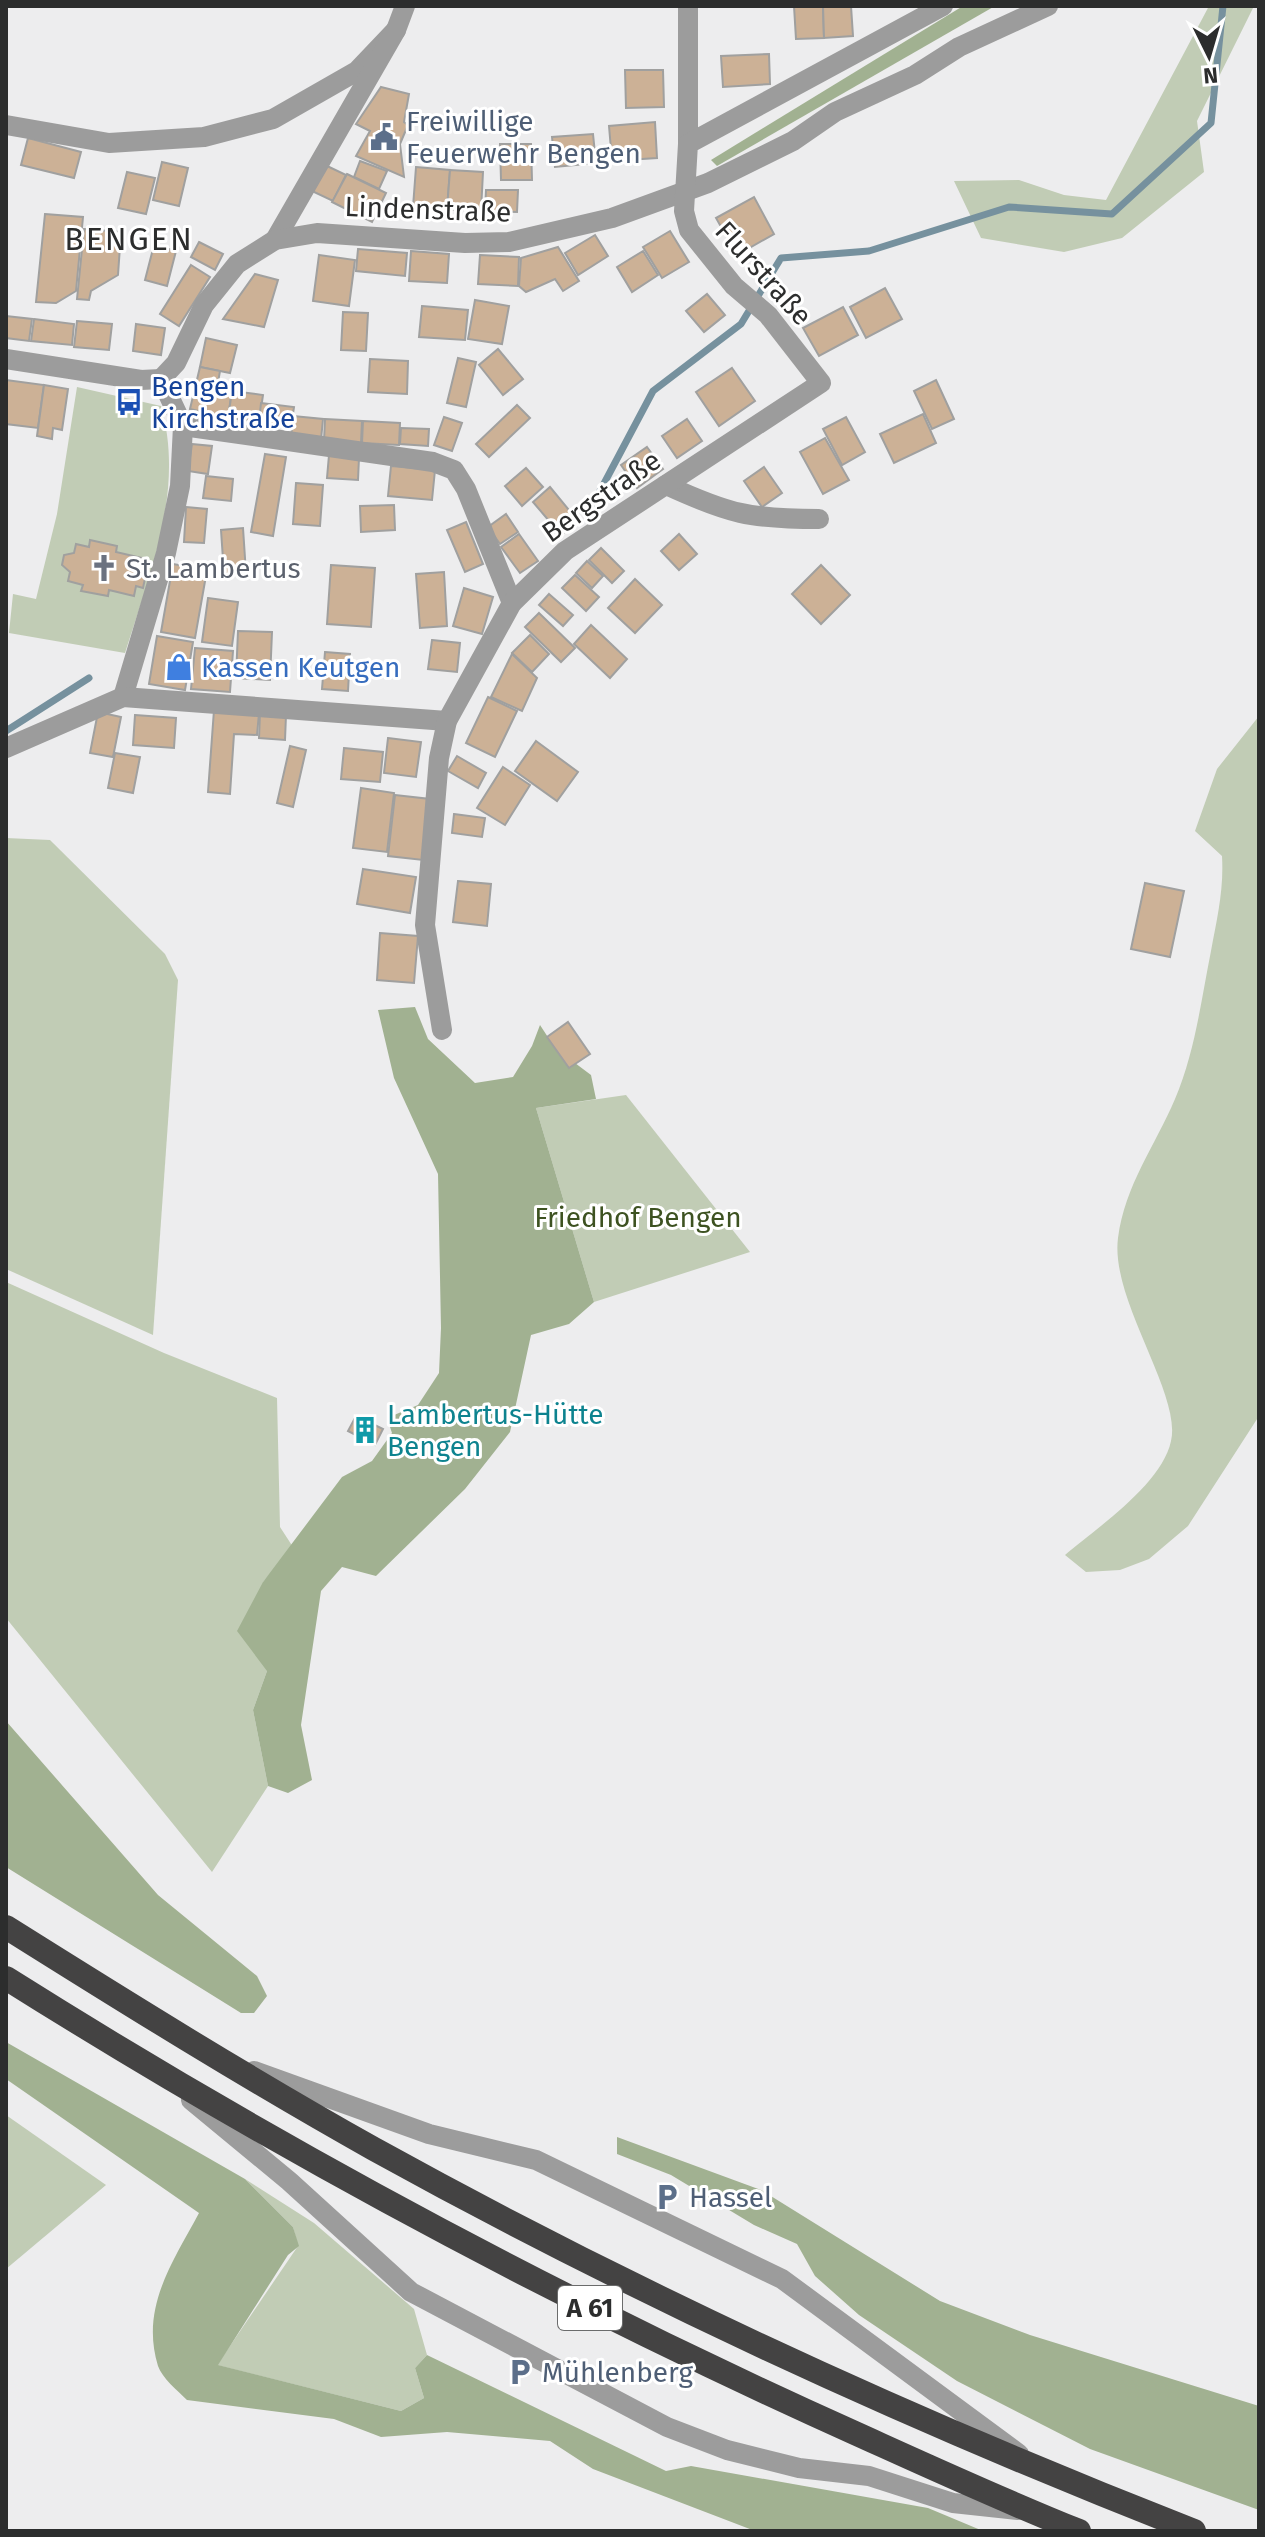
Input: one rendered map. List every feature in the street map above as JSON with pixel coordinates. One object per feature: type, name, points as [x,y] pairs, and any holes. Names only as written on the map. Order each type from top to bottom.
[{"type":"highway","name":"A 61","points":[[6,1927],[373,2148],[571,2252],[745,2339],[1045,2473],[1194,2531]]},
{"type":"highway","name":"A 61","points":[[6,1978],[163,2077],[539,2283],[729,2377],[1079,2531]]},
{"type":"street","points":[[275,240],[396,30],[405,6]]},
{"type":"street","name":"Flurstraße","points":[[688,6],[688,144],[684,211],[689,230],[734,286],[768,315],[821,383]]},
{"type":"street","points":[[688,144],[943,6]]},
{"type":"street","name":"Lindenstraße","points":[[161,379],[176,363],[204,305],[237,264],[275,240],[317,233],[465,243],[509,242],[601,222],[686,192],[793,141],[835,112],[915,75],[959,47],[1048,6]]},
{"type":"street","points":[[6,125],[109,143],[204,137],[273,119],[357,71],[396,30]]},
{"type":"street","points":[[6,359],[103,371],[141,380],[161,379],[183,426],[180,486],[166,553],[123,697]]},
{"type":"street","name":"Bergstraße","points":[[442,1030],[425,925],[439,758],[447,721],[512,603],[565,551],[821,383]]},
{"type":"street","points":[[183,426],[433,462],[454,470],[466,489],[512,603]]},
{"type":"street","points":[[666,485],[720,510],[747,516],[819,519]]},
{"type":"street","points":[[6,748],[123,697],[447,721]]},
{"type":"street","points":[[224,2060],[429,2134],[536,2160],[782,2279],[1045,2473]]},
{"type":"street","points":[[163,2077],[300,2191],[411,2292],[667,2427],[727,2450],[799,2468],[869,2476],[953,2503],[1031,2512]]},
{"type":"green space","points":[[963,6],[995,6],[717,166],[711,160]]},
{"type":"green space","points":[[1209,6],[1254,6],[1197,121],[1204,172],[1122,238],[1064,252],[981,238],[954,181],[1019,180],[1064,195],[1106,200]]},
{"type":"green space","points":[[77,387],[161,406],[167,437],[169,469],[161,531],[125,653],[9,633],[13,594],[36,599],[57,514]]},
{"type":"green space","points":[[1259,716],[1259,1416],[1188,1526],[1149,1559],[1120,1570],[1086,1572],[1065,1555],[1142,1489],[1165,1457],[1171,1441],[1172,1421],[1166,1398],[1124,1289],[1118,1263],[1118,1238],[1127,1201],[1182,1081],[1193,1045],[1220,904],[1222,856],[1195,831],[1217,769]]},
{"type":"green space","points":[[6,838],[50,840],[165,954],[178,980],[153,1335],[6,1269]]},
{"type":"green space","points":[[415,1007],[428,1039],[475,1083],[513,1077],[532,1046],[540,1025],[555,1048],[591,1075],[596,1099],[536,1108],[594,1302],[569,1324],[531,1335],[510,1432],[465,1489],[376,1576],[342,1567],[321,1591],[301,1725],[312,1780],[288,1793],[268,1786],[253,1710],[267,1671],[237,1631],[263,1582],[342,1477],[372,1461],[392,1433],[387,1418],[418,1405],[439,1373],[438,1174],[394,1078],[378,1010]]},
{"type":"green space","name":"Friedhof Bengen","points":[[626,1095],[750,1252],[594,1302],[536,1108]]},
{"type":"green space","points":[[6,1282],[164,1353],[277,1398],[280,1527],[293,1547],[263,1582],[267,1671],[253,1710],[268,1786],[212,1872],[6,1618]]},
{"type":"green space","points":[[6,1721],[158,1895],[257,1976],[267,1996],[254,2013],[241,2013],[6,1867]]},
{"type":"green space","points":[[6,2042],[245,2179],[293,2227],[299,2246],[288,2255],[218,2365],[401,2411],[424,2398],[415,2368],[427,2355],[666,2471],[691,2466],[928,2508],[983,2531],[755,2531],[593,2469],[550,2441],[447,2432],[381,2437],[334,2419],[187,2400],[160,2371],[153,2324],[162,2286],[199,2213],[6,2079]]},
{"type":"green space","points":[[6,2115],[106,2185],[6,2269]]},
{"type":"green space","points":[[617,2137],[761,2190],[940,2301],[1030,2335],[1259,2406],[1259,2510],[1090,2449],[957,2381],[859,2315],[815,2276],[797,2244],[754,2225],[671,2175],[617,2154]]},
{"type":"green space","points":[[245,2179],[314,2223],[414,2309],[427,2355],[415,2368],[424,2398],[401,2411],[217,2365],[298,2246],[293,2227]]},
{"type":"building","points":[[794,6],[823,6],[824,38],[796,39]]},
{"type":"building","points":[[823,6],[851,6],[853,36],[824,38]]},
{"type":"building","points":[[769,54],[770,84],[723,87],[721,56]]},
{"type":"building","points":[[625,70],[663,70],[664,107],[626,108]]},
{"type":"building","name":"Freiwillige Feuerwehr Bengen","points":[[381,87],[409,94],[404,122],[408,125],[400,144],[404,177],[356,156],[370,131],[356,124]]},
{"type":"building","points":[[655,122],[657,158],[612,161],[609,126]]},
{"type":"building","points":[[593,134],[596,163],[555,167],[552,137]]},
{"type":"building","points":[[28,138],[81,152],[74,178],[21,165]]},
{"type":"building","points":[[500,144],[531,144],[532,180],[501,180]]},
{"type":"building","points":[[360,161],[387,171],[379,189],[354,177]]},
{"type":"building","points":[[162,162],[188,168],[179,206],[153,200]]},
{"type":"building","points":[[325,165],[346,175],[333,201],[312,191]]},
{"type":"building","points":[[416,167],[450,170],[447,209],[413,207]]},
{"type":"building","points":[[450,170],[483,172],[481,211],[447,209]]},
{"type":"building","points":[[127,172],[155,178],[146,214],[118,208]]},
{"type":"building","points":[[347,174],[386,193],[372,222],[332,202]]},
{"type":"building","points":[[486,190],[518,190],[517,212],[485,211]]},
{"type":"building","points":[[754,197],[774,234],[737,255],[716,218]]},
{"type":"building","points":[[45,214],[83,217],[76,291],[56,303],[36,302]]},
{"type":"building","points":[[84,229],[121,232],[118,275],[91,291],[89,300],[77,299]]},
{"type":"building","points":[[670,231],[689,262],[662,278],[643,247]]},
{"type":"building","points":[[595,235],[608,256],[578,275],[565,253]]},
{"type":"building","points":[[199,242],[223,254],[215,270],[191,257]]},
{"type":"building","points":[[154,245],[176,251],[167,286],[145,280]]},
{"type":"building","points":[[558,247],[579,281],[563,291],[555,279],[526,292],[519,286],[521,258]]},
{"type":"building","points":[[358,249],[407,253],[405,276],[356,271]]},
{"type":"building","points":[[411,251],[449,254],[447,283],[409,281]]},
{"type":"building","points":[[643,251],[658,275],[632,292],[617,267]]},
{"type":"building","points":[[319,255],[355,260],[349,306],[313,301]]},
{"type":"building","points":[[480,255],[519,257],[518,286],[478,284]]},
{"type":"building","points":[[191,265],[210,277],[179,326],[160,314]]},
{"type":"building","points":[[255,274],[278,280],[264,327],[223,319]]},
{"type":"building","points":[[885,288],[902,319],[866,338],[850,307]]},
{"type":"building","points":[[707,294],[725,315],[704,332],[686,311]]},
{"type":"building","points":[[475,300],[509,306],[502,344],[468,339]]},
{"type":"building","points":[[422,306],[468,310],[465,340],[419,337]]},
{"type":"building","points":[[843,307],[858,335],[819,356],[803,328]]},
{"type":"building","points":[[343,312],[368,313],[366,351],[341,350]]},
{"type":"building","points":[[6,316],[32,319],[29,341],[6,338]]},
{"type":"building","points":[[34,319],[74,324],[72,345],[31,341]]},
{"type":"building","points":[[77,321],[112,324],[109,350],[74,347]]},
{"type":"building","points":[[136,324],[165,328],[161,355],[133,351]]},
{"type":"building","points":[[206,338],[237,345],[230,373],[200,367]]},
{"type":"building","points":[[498,349],[523,379],[503,395],[479,365]]},
{"type":"building","points":[[458,358],[476,362],[466,407],[447,403]]},
{"type":"building","points":[[370,359],[408,361],[407,394],[368,392]]},
{"type":"building","points":[[200,367],[220,371],[217,388],[232,391],[228,418],[190,409]]},
{"type":"building","points":[[732,368],[755,401],[719,426],[696,392]]},
{"type":"building","points":[[6,380],[44,385],[38,428],[6,424]]},
{"type":"building","points":[[936,380],[954,419],[932,429],[914,391]]},
{"type":"building","points":[[44,385],[68,389],[62,430],[53,428],[52,439],[37,436]]},
{"type":"building","points":[[232,391],[263,395],[259,422],[228,418]]},
{"type":"building","points":[[261,403],[294,407],[291,427],[259,422]]},
{"type":"building","points":[[517,405],[530,418],[489,457],[476,444]]},
{"type":"building","points":[[923,414],[936,443],[894,463],[880,434]]},
{"type":"building","points":[[293,416],[323,419],[321,440],[291,437]]},
{"type":"building","points":[[444,417],[462,423],[452,451],[434,445]]},
{"type":"building","points":[[846,417],[865,452],[842,465],[823,429]]},
{"type":"building","points":[[325,419],[362,421],[361,443],[324,441]]},
{"type":"building","points":[[687,419],[702,441],[677,458],[662,436]]},
{"type":"building","points":[[363,421],[400,423],[399,445],[362,443]]},
{"type":"building","points":[[401,428],[429,429],[428,446],[400,444]]},
{"type":"building","points":[[825,438],[849,480],[823,494],[800,452]]},
{"type":"building","points":[[192,444],[212,446],[208,474],[188,471]]},
{"type":"building","points":[[647,447],[663,469],[637,488],[621,465]]},
{"type":"building","points":[[265,454],[286,457],[273,536],[251,532]]},
{"type":"building","points":[[329,455],[359,458],[358,480],[327,478]]},
{"type":"building","points":[[391,466],[435,470],[432,500],[388,496]]},
{"type":"building","points":[[764,467],[782,493],[762,507],[744,481]]},
{"type":"building","points":[[526,468],[543,487],[522,506],[505,486]]},
{"type":"building","points":[[206,476],[233,479],[231,501],[203,498]]},
{"type":"building","points":[[296,483],[323,485],[320,526],[293,524]]},
{"type":"building","points":[[550,487],[578,521],[561,535],[533,502]]},
{"type":"building","points":[[394,505],[395,530],[361,532],[360,506]]},
{"type":"building","points":[[186,507],[207,509],[204,543],[184,542]]},
{"type":"building","points":[[506,514],[518,532],[500,544],[488,527]]},
{"type":"building","points":[[466,522],[483,564],[465,572],[447,530]]},
{"type":"building","points":[[243,528],[246,573],[224,574],[221,530]]},
{"type":"building","points":[[519,534],[538,561],[520,573],[501,547]]},
{"type":"building","points":[[679,534],[697,554],[679,570],[661,551]]},
{"type":"building","name":"St. Lambertus","points":[[90,540],[117,546],[116,552],[142,558],[140,567],[147,569],[143,588],[136,586],[134,596],[109,590],[108,596],[81,591],[83,585],[68,581],[70,572],[62,565],[64,555],[74,553],[76,544],[89,547]]},
{"type":"building","points":[[601,548],[624,571],[612,583],[589,560]]},
{"type":"building","points":[[587,561],[603,576],[592,588],[576,573]]},
{"type":"building","points":[[173,564],[207,570],[195,638],[161,632]]},
{"type":"building","points":[[331,565],[375,568],[371,627],[327,624]]},
{"type":"building","points":[[821,565],[850,595],[821,624],[792,594]]},
{"type":"building","points":[[444,572],[447,626],[420,628],[416,574]]},
{"type":"building","points":[[575,575],[599,597],[586,611],[562,588]]},
{"type":"building","points":[[635,579],[662,605],[635,633],[608,608]]},
{"type":"building","points":[[464,588],[493,597],[482,634],[453,626]]},
{"type":"building","points":[[549,594],[573,615],[563,626],[539,605]]},
{"type":"building","points":[[208,598],[238,602],[232,646],[202,642]]},
{"type":"building","points":[[539,613],[575,648],[561,662],[525,627]]},
{"type":"building","points":[[591,625],[627,659],[610,678],[574,644]]},
{"type":"building","points":[[238,631],[272,632],[270,680],[236,678]]},
{"type":"building","points":[[530,635],[549,654],[532,672],[512,653]]},
{"type":"building","points":[[157,636],[193,642],[185,690],[149,684]]},
{"type":"building","points":[[432,640],[460,643],[457,672],[428,669]]},
{"type":"building","points":[[195,648],[233,651],[230,692],[191,689]]},
{"type":"building","points":[[325,652],[350,654],[348,691],[322,689]]},
{"type":"building","points":[[512,654],[537,678],[522,711],[491,697]]},
{"type":"building","points":[[488,697],[517,711],[495,757],[466,743]]},
{"type":"building","points":[[214,710],[259,713],[257,735],[234,734],[230,794],[208,792]]},
{"type":"building","points":[[98,712],[121,717],[113,757],[90,753]]},
{"type":"building","points":[[260,713],[286,715],[285,740],[259,738]]},
{"type":"building","points":[[135,715],[176,718],[174,748],[133,745]]},
{"type":"building","points":[[388,738],[421,742],[416,777],[384,773]]},
{"type":"building","points":[[536,741],[578,772],[557,801],[515,771]]},
{"type":"building","points":[[290,746],[306,750],[293,807],[277,803]]},
{"type":"building","points":[[344,748],[383,752],[380,782],[341,779]]},
{"type":"building","points":[[115,753],[140,757],[133,793],[108,788]]},
{"type":"building","points":[[457,756],[486,773],[478,788],[448,771]]},
{"type":"building","points":[[503,767],[530,785],[505,825],[477,808]]},
{"type":"building","points":[[361,788],[394,793],[387,852],[353,848]]},
{"type":"building","points":[[395,795],[430,799],[423,860],[388,856]]},
{"type":"building","points":[[454,814],[485,818],[482,837],[452,833]]},
{"type":"building","points":[[363,869],[416,877],[410,913],[357,904]]},
{"type":"building","points":[[458,881],[491,884],[487,926],[453,922]]},
{"type":"building","points":[[1145,883],[1184,891],[1170,957],[1131,949]]},
{"type":"building","points":[[380,933],[418,936],[414,983],[377,980]]},
{"type":"building","points":[[568,1022],[590,1054],[569,1068],[547,1037]]},
{"type":"building","name":"Lambertus-Hütte Bengen","points":[[356,1416],[383,1429],[375,1445],[348,1431]]},
{"type":"waterway","points":[[590,510],[653,391],[741,324],[781,258],[869,251],[1009,207],[1112,214],[1211,123],[1223,6]]},
{"type":"waterway","points":[[6,731],[89,678]]},
{"type":"place","name":"Freiwillige Feuerwehr Bengen","points":[[384,137]]},
{"type":"place","name":"Bengen Kirchstraße","points":[[129,402]]},
{"type":"place","name":"St. Lambertus","points":[[104,568]]},
{"type":"place","name":"Kassen Keutgen","points":[[179,667]]},
{"type":"place","name":"Lambertus-Hütte Bengen","points":[[365,1430]]},
{"type":"place","name":"Hassel","points":[[667,2197]]},
{"type":"place","name":"Mühlenberg","points":[[520,2372]]},
{"type":"district","name":"BENGEN","points":[[129,239]]}]
